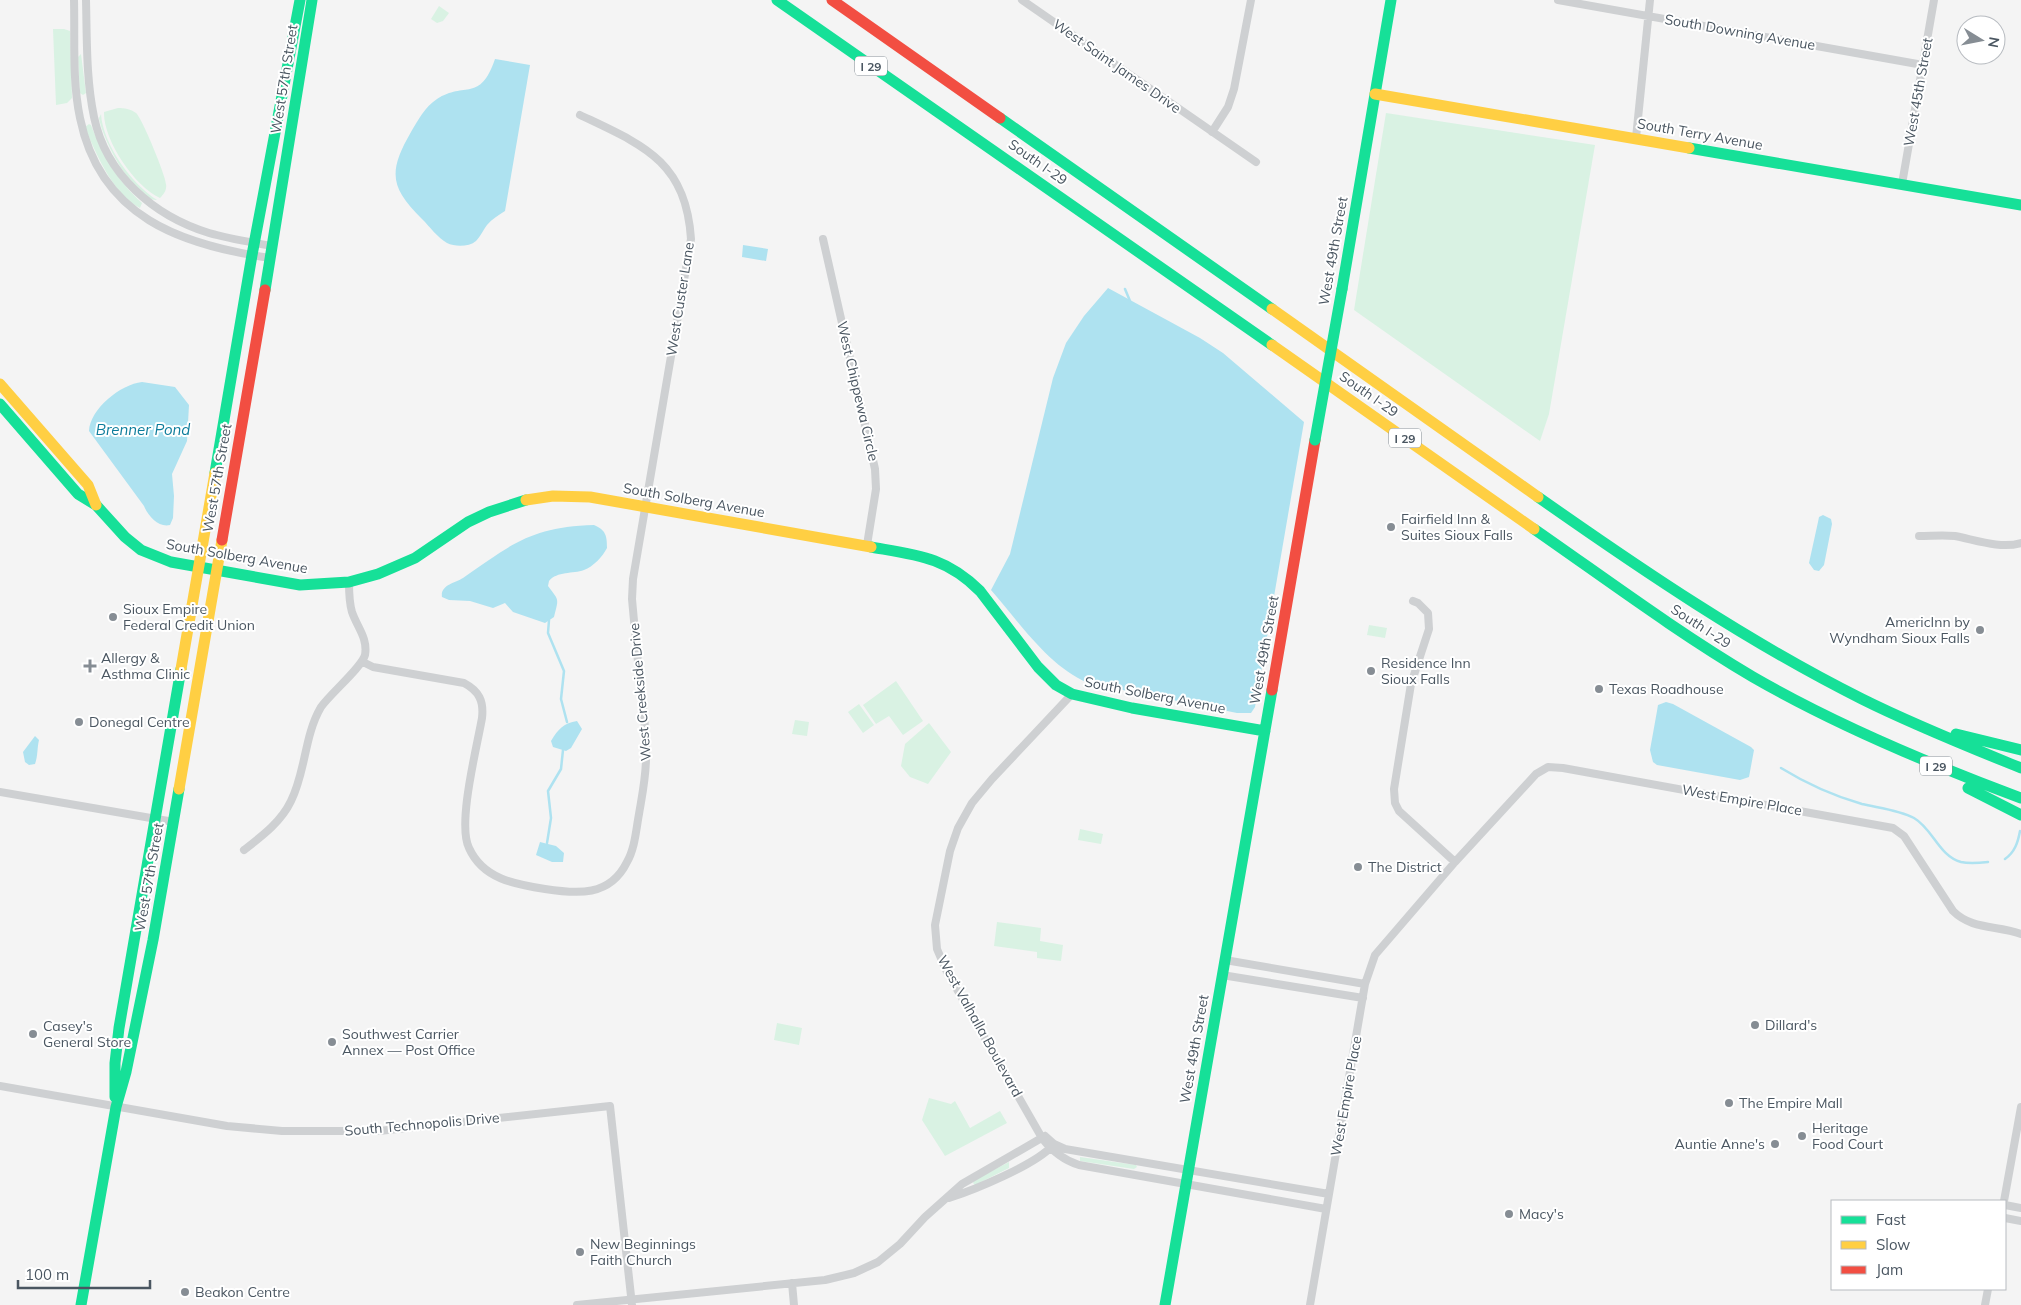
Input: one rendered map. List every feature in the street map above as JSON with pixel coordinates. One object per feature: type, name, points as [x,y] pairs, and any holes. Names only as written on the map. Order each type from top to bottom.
[{"type":"main road","name":"West 57th Street","points":[[116,1107],[114,1082],[117,1050],[252,255],[300,0]]},
{"type":"main road","name":"West 57th Street","points":[[81,1305],[116,1107],[136,1026],[174,822],[312,0]]},
{"type":"main road","name":"South I-29","points":[[777,0],[982,141],[1670,624],[1753,676],[1853,729],[1912,756],[2021,798]]},
{"type":"main road","name":"South I-29","points":[[832,0],[1566,516],[1748,636],[1809,671],[1879,707],[1955,742],[2021,768]]},
{"type":"main road","name":"West 49th Street","points":[[1165,1305],[1391,0]]},
{"type":"main road","name":"South Terry Avenue","points":[[1375,94],[2021,204]]},
{"type":"main road","name":"South Solberg Avenue","points":[[0,384],[88,485],[96,505]]},
{"type":"main road","name":"South Solberg Avenue","points":[[0,404],[78,494],[96,505],[125,537],[141,550],[171,562],[300,585],[348,582],[378,574],[415,558],[468,522],[489,512],[532,499],[571,496],[645,506],[867,545],[939,561],[963,574],[980,591],[1038,667],[1056,685],[1072,694],[1132,708],[1265,731]]},
{"type":"main road","points":[[1879,707],[1976,740],[2021,750]]},
{"type":"main road","points":[[1853,729],[2021,815]]},
{"type":"street","points":[[74,0],[76,80],[84,135],[98,168],[119,196],[139,214],[170,232],[207,246],[270,258]]},
{"type":"street","points":[[86,0],[89,76],[95,120],[107,151],[125,180],[137,193],[175,219],[210,233],[272,246]]},
{"type":"street","name":"West Saint James Drive","points":[[1022,0],[1256,162]]},
{"type":"street","points":[[1212,132],[1228,107],[1234,89],[1251,0]]},
{"type":"street","name":"South Downing Avenue","points":[[1558,0],[1922,64]]},
{"type":"street","points":[[1636,138],[1650,0]]},
{"type":"street","name":"West 45th Street","points":[[1902,184],[1934,0]]},
{"type":"street","name":"West Custer Lane","points":[[580,115],[639,144],[660,160],[673,177],[684,198],[689,220],[691,240],[645,506]]},
{"type":"street","name":"West Chippewa Circle","points":[[824,239],[875,469],[876,489],[867,545]]},
{"type":"street","name":"West Creekside Drive","points":[[363,662],[373,667],[464,683],[473,689],[480,698],[482,718],[464,831],[468,848],[484,869],[498,878],[513,884],[570,893],[589,892],[605,886],[622,871],[631,853],[645,778],[646,740],[632,594],[634,567],[645,506]]},
{"type":"street","points":[[1919,536],[1953,536],[1989,543],[2021,543]]},
{"type":"street","points":[[244,850],[272,827],[285,811],[298,784],[307,742],[316,716],[333,692],[363,662],[365,645],[362,632],[352,610],[348,582]]},
{"type":"street","points":[[1413,601],[1418,603],[1428,613],[1429,629],[1411,684],[1394,789],[1395,803],[1399,811],[1455,862]]},
{"type":"street","name":"West Valhalla Boulevard","points":[[1072,694],[992,779],[972,803],[962,819],[950,851],[936,926],[938,949],[946,970],[1038,1130],[1063,1158],[1079,1165],[1186,1183]]},
{"type":"street","name":"West Empire Place","points":[[1310,1305],[1365,984],[1375,955],[1455,862],[1536,774],[1548,767],[1564,768],[1893,828],[1904,836],[1953,911],[1960,917],[1975,925],[2021,934]]},
{"type":"street","points":[[0,792],[174,822]]},
{"type":"street","points":[[1225,960],[1365,984]]},
{"type":"street","points":[[1222,975],[1363,998]]},
{"type":"street","name":"South Technopolis Drive","points":[[0,1086],[227,1126],[310,1132],[379,1131],[610,1106],[632,1302]]},
{"type":"street","points":[[2004,1200],[2021,1107]]},
{"type":"street","points":[[577,1305],[632,1302],[842,1276],[872,1265],[890,1254],[925,1216],[971,1178],[1044,1137]]},
{"type":"street","points":[[947,1199],[978,1188],[1052,1146]]},
{"type":"street","name":"West Valhalla Boulevard","points":[[1052,1146],[1188,1169]]},
{"type":"street","points":[[1188,1169],[1329,1194]]},
{"type":"street","points":[[1186,1183],[1326,1209]]},
{"type":"street","points":[[2006,1206],[2021,1208]]},
{"type":"street","points":[[2006,1218],[2021,1221]]},
{"type":"street","points":[[792,1283],[794,1305]]},
{"type":"street","points":[[1985,1305],[1988,1290]]},
{"type":"green space","points":[[439,6],[449,13],[443,21],[437,23],[431,19]]},
{"type":"green space","points":[[53,29],[70,31],[72,98],[67,103],[56,105]]},
{"type":"green space","points":[[81,54],[86,93],[83,95],[80,93],[78,57]]},
{"type":"green space","points":[[118,108],[136,113],[148,136],[166,184],[165,192],[160,198],[141,184],[122,161],[115,149],[105,123],[104,112]]},
{"type":"green space","points":[[1386,113],[1595,145],[1549,414],[1540,441],[1354,310]]},
{"type":"green space","points":[[101,114],[107,138],[120,163],[147,193],[157,200],[148,198],[139,190],[120,167],[101,127],[99,118]]},
{"type":"green space","points":[[89,124],[118,176],[142,203],[140,208],[122,194],[107,174],[86,130],[85,127]]},
{"type":"green space","points":[[1369,625],[1387,628],[1385,638],[1367,635]]},
{"type":"green space","points":[[896,681],[923,721],[903,735],[889,716],[876,724],[863,705]]},
{"type":"green space","points":[[859,704],[874,725],[863,733],[848,712]]},
{"type":"green space","points":[[795,720],[809,722],[807,736],[792,734]]},
{"type":"green space","points":[[929,723],[951,752],[928,784],[910,777],[901,766],[905,744]]},
{"type":"green space","points":[[1080,829],[1103,834],[1101,844],[1078,840]]},
{"type":"green space","points":[[997,922],[1041,928],[1040,941],[1063,945],[1061,961],[1037,958],[1037,952],[994,946]]},
{"type":"green space","points":[[777,1023],[802,1028],[799,1045],[774,1040]]},
{"type":"green space","points":[[929,1098],[951,1104],[955,1101],[970,1128],[1000,1111],[1007,1123],[945,1156],[922,1120]]},
{"type":"green space","points":[[1080,1157],[1136,1165],[1137,1167],[1134,1169],[1080,1161]]},
{"type":"green space","points":[[1009,1162],[1009,1168],[975,1185],[973,1183],[974,1180]]},
{"type":"water","points":[[495,59],[530,65],[505,211],[489,223],[473,243],[462,246],[454,245],[447,243],[437,235],[411,208],[398,188],[396,169],[411,132],[429,106],[447,94],[477,86],[484,81]]},
{"type":"water","points":[[743,245],[768,249],[766,261],[742,257]]},
{"type":"water","points":[[1108,288],[1200,338],[1223,353],[1304,422],[1255,707],[1251,713],[1237,713],[1088,683],[1073,675],[1047,655],[991,590],[1010,554],[1053,378],[1066,343],[1084,316]]},
{"type":"water","name":"Brenner Pond","points":[[142,382],[175,387],[189,405],[187,441],[172,474],[174,496],[173,518],[170,525],[158,523],[148,514],[89,431],[95,414],[108,399],[125,387]]},
{"type":"water","points":[[1823,515],[1831,519],[1832,524],[1824,565],[1819,571],[1814,570],[1809,563],[1819,517]]},
{"type":"water","points":[[594,525],[605,534],[607,548],[597,561],[587,569],[561,574],[549,581],[548,586],[556,597],[557,602],[554,617],[545,623],[513,612],[505,603],[493,608],[470,601],[449,600],[442,597],[443,590],[446,587],[523,540],[554,529]]},
{"type":"water","points":[[1666,702],[1673,704],[1751,747],[1754,750],[1749,777],[1740,780],[1657,765],[1653,762],[1650,750],[1658,705]]},
{"type":"water","points":[[577,721],[582,729],[571,748],[566,751],[553,747],[551,741],[559,730],[568,723]]},
{"type":"water","points":[[35,736],[39,740],[37,758],[35,764],[29,765],[25,762],[23,752]]},
{"type":"water","points":[[540,842],[556,846],[564,853],[563,862],[552,862],[536,855]]},
{"type":"waterway","points":[[1125,289],[1130,301]]},
{"type":"waterway","points":[[549,620],[548,633],[564,671],[561,699],[567,722]]},
{"type":"waterway","points":[[547,843],[551,818],[548,791],[561,769],[563,750]]},
{"type":"waterway","points":[[1781,768],[1841,797],[1914,818],[1921,823],[1941,848],[1953,859],[1968,863],[1988,862]]},
{"type":"waterway","points":[[2005,859],[2016,846],[2020,831]]},
{"type":"traffic: fast","points":[[215,473],[252,255],[300,0]]},
{"type":"traffic: fast","points":[[265,290],[312,0]]},
{"type":"traffic: fast","points":[[777,0],[1272,345]]},
{"type":"traffic: fast","points":[[1342,289],[1391,0]]},
{"type":"traffic: fast","points":[[1000,118],[1272,309]]},
{"type":"traffic: fast","points":[[1689,148],[2021,205]]},
{"type":"traffic: fast","points":[[1315,440],[1342,289]]},
{"type":"traffic: fast","points":[[0,404],[78,494],[96,505],[125,537],[141,550],[171,562],[300,585],[349,582],[378,574],[415,558],[468,522],[489,512],[526,500]]},
{"type":"traffic: fast","points":[[1538,497],[1656,578],[1778,654],[1882,709],[2021,768]]},
{"type":"traffic: fast","points":[[1534,529],[1697,642],[1785,695],[1884,743],[1952,772],[2021,798]]},
{"type":"traffic: fast","points":[[871,547],[917,555],[943,564],[955,571],[980,591],[1038,667],[1056,685],[1072,694],[1132,708],[1265,731]]},
{"type":"traffic: fast","points":[[115,1097],[115,1063],[119,1028],[181,669]]},
{"type":"traffic: fast","points":[[1165,1305],[1272,690]]},
{"type":"traffic: fast","points":[[1956,734],[2021,750]]},
{"type":"traffic: fast","points":[[1968,788],[2021,815]]},
{"type":"traffic: fast","points":[[81,1305],[116,1107],[126,1072],[153,940],[179,789]]},
{"type":"traffic: slow","points":[[1375,94],[1689,148]]},
{"type":"traffic: slow","points":[[1272,309],[1538,497]]},
{"type":"traffic: slow","points":[[1272,345],[1534,529]]},
{"type":"traffic: slow","points":[[0,384],[88,485],[96,505]]},
{"type":"traffic: slow","points":[[181,669],[215,473]]},
{"type":"traffic: slow","points":[[526,500],[553,496],[590,497],[871,547]]},
{"type":"traffic: slow","points":[[179,789],[222,540]]},
{"type":"traffic: jam","points":[[832,0],[1000,118]]},
{"type":"traffic: jam","points":[[222,540],[265,290]]},
{"type":"traffic: jam","points":[[1272,690],[1315,440]]},
{"type":"place","name":"Fairfield Inn & Suites Sioux Falls","points":[[1391,527]]},
{"type":"place","name":"Sioux Empire Federal Credit Union","points":[[113,617]]},
{"type":"place","name":"AmericInn by Wyndham Sioux Falls","points":[[1980,630]]},
{"type":"place","name":"Allergy & Asthma Clinic","points":[[90,666]]},
{"type":"place","name":"Residence Inn Sioux Falls","points":[[1371,671]]},
{"type":"place","name":"Texas Roadhouse","points":[[1599,689]]},
{"type":"place","name":"Donegal Centre","points":[[79,722]]},
{"type":"place","name":"The District","points":[[1358,867]]},
{"type":"place","name":"Dillard's","points":[[1755,1025]]},
{"type":"place","name":"Casey's General Store","points":[[33,1034]]},
{"type":"place","name":"Southwest Carrier Annex — Post Office","points":[[332,1042]]},
{"type":"place","name":"The Empire Mall","points":[[1729,1103]]},
{"type":"place","name":"Heritage Food Court","points":[[1802,1136]]},
{"type":"place","name":"Auntie Anne's","points":[[1775,1144]]},
{"type":"place","name":"Macy's","points":[[1509,1214]]},
{"type":"place","name":"New Beginnings Faith Church","points":[[580,1252]]},
{"type":"place","name":"Beakon Centre","points":[[185,1292]]}]
